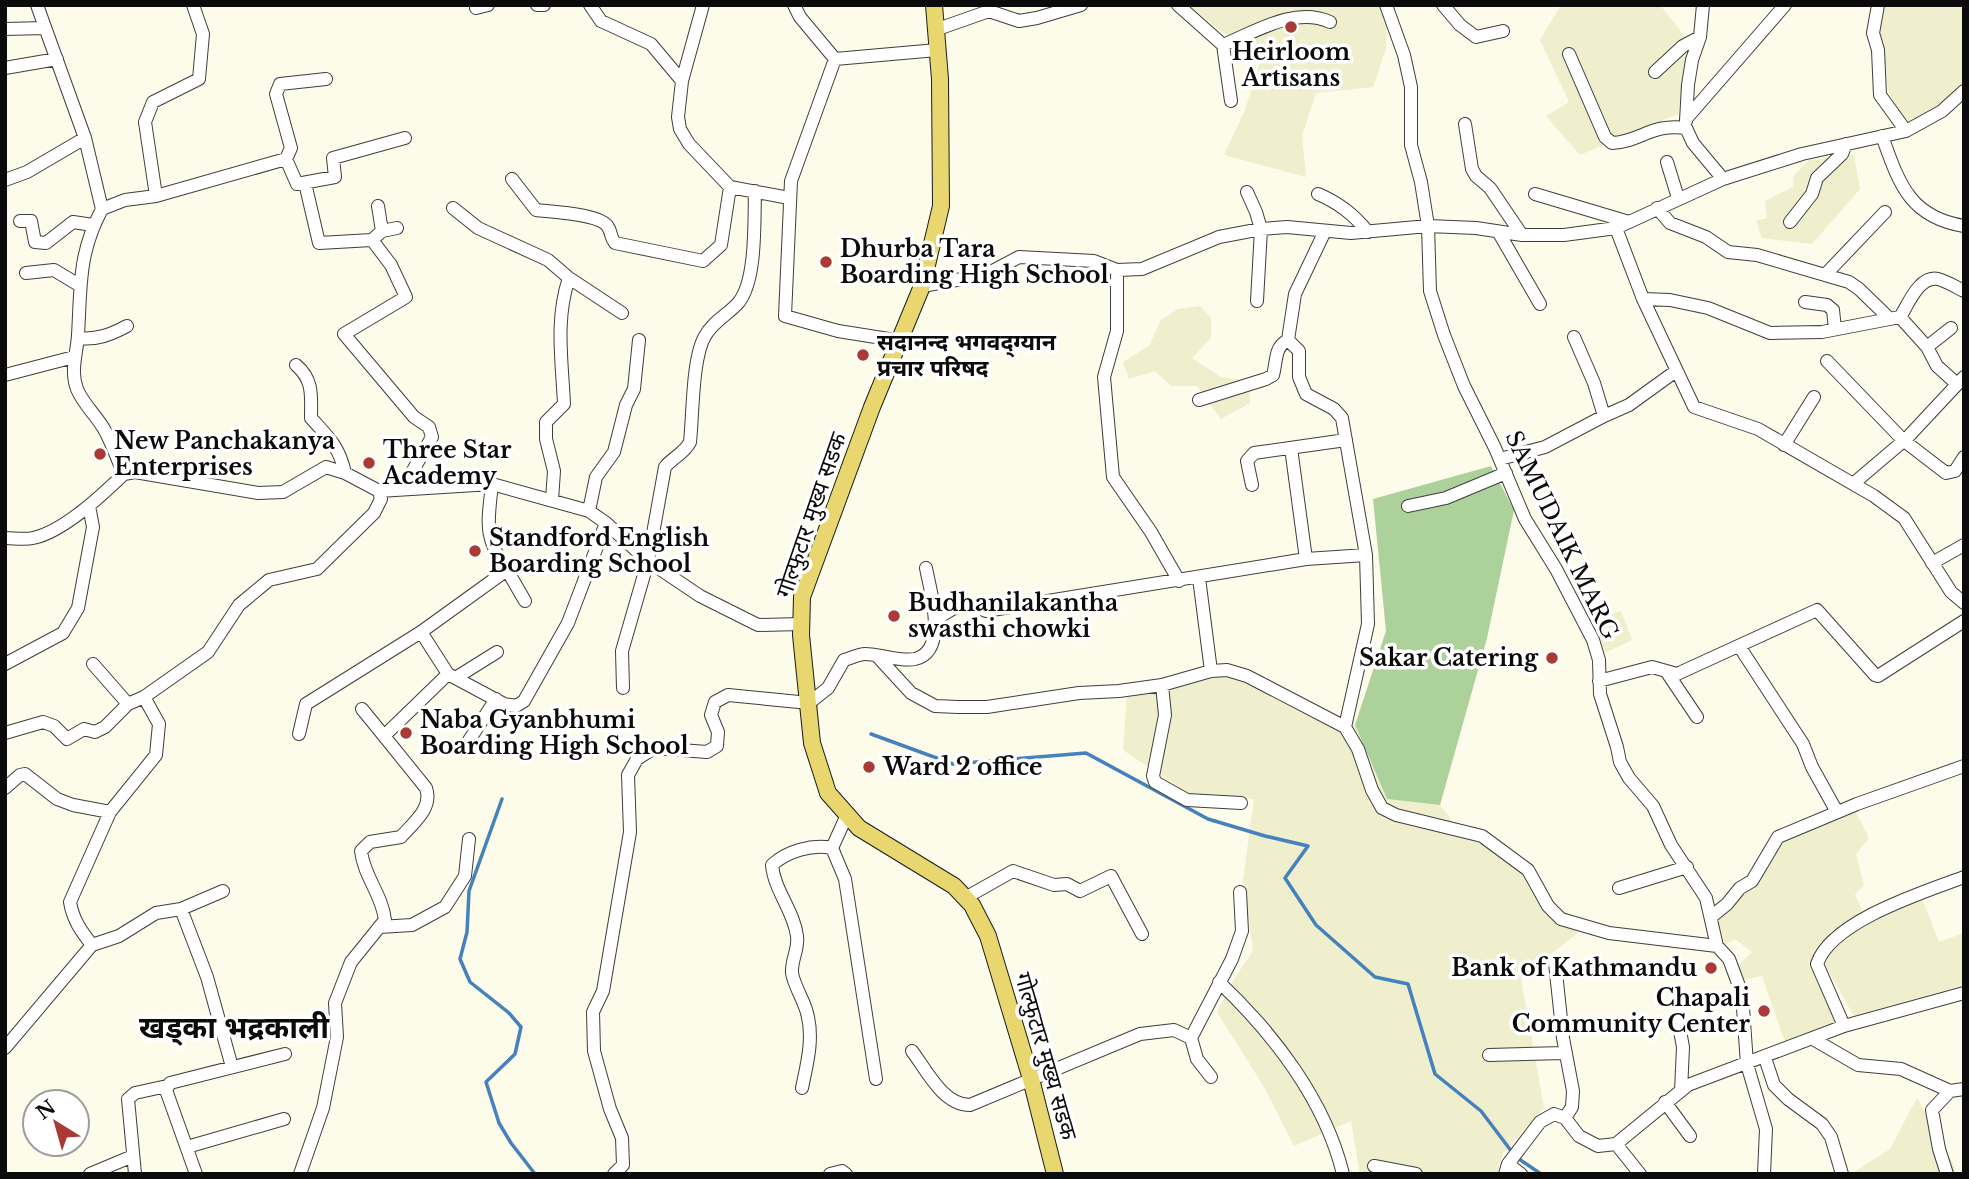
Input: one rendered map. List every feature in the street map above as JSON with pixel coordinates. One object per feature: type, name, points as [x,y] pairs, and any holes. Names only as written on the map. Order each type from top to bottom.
[{"type":"main road","name":"गोल्फुटार मुख्य सडक","points":[[934,5],[940,79],[941,206],[922,286],[872,407],[802,597],[801,624],[812,743],[828,793],[859,828],[954,886],[972,905],[988,936],[1031,1079],[1055,1174]]},
{"type":"street","points":[[37,5],[85,138],[102,209]]},
{"type":"street","points":[[156,196],[145,122],[153,102],[199,79],[203,34],[193,5]]},
{"type":"street","points":[[537,5],[544,5]]},
{"type":"street","points":[[590,5],[601,21],[651,44],[682,81]]},
{"type":"street","points":[[703,5],[682,81],[678,105],[680,129],[689,144],[730,187],[789,198]]},
{"type":"street","points":[[794,5],[800,17],[835,59]]},
{"type":"street","points":[[935,30],[989,11],[1020,20],[1037,18],[1081,5]]},
{"type":"street","points":[[1178,5],[1223,45],[1231,101]]},
{"type":"street","name":"SAMUDAIK MARG","points":[[1386,5],[1404,55],[1411,87],[1411,145],[1428,226],[1430,292],[1464,386],[1500,459],[1525,519],[1556,569],[1593,640],[1599,660],[1600,694],[1620,762],[1629,778],[1653,806],[1671,845],[1706,898],[1717,946],[1729,959],[1742,994],[1747,1064],[1766,1129],[1764,1174]]},
{"type":"street","points":[[1443,5],[1460,25],[1476,37],[1503,32]]},
{"type":"street","points":[[1703,5],[1700,37],[1692,60],[1686,124],[1693,143],[1723,179]]},
{"type":"street","points":[[1569,54],[1605,137],[1612,143],[1620,143],[1660,128],[1686,124],[1785,5]]},
{"type":"street","points":[[1878,5],[1873,33],[1878,50],[1880,95],[1906,131]]},
{"type":"street","points":[[1223,45],[1286,19],[1317,19],[1330,22]]},
{"type":"street","points":[[5,29],[45,28]]},
{"type":"street","points":[[1655,72],[1683,46],[1700,37]]},
{"type":"street","points":[[835,59],[937,50]]},
{"type":"street","points":[[835,59],[791,181],[785,316],[838,331],[901,341]]},
{"type":"street","points":[[5,68],[57,60]]},
{"type":"street","points":[[124,474],[105,431],[76,388],[74,357],[78,338],[79,285],[83,257],[93,225],[102,209],[125,200],[156,196],[286,159],[291,148],[276,94],[279,84],[326,79]]},
{"type":"street","points":[[922,286],[985,275],[1019,257],[1094,261],[1116,270],[1142,269],[1219,237],[1261,229],[1287,227],[1351,233],[1428,226],[1564,236],[1616,228],[1723,179],[1802,154],[1906,131],[1942,111],[1964,91]]},
{"type":"street","points":[[1465,124],[1472,169],[1490,188],[1522,235]]},
{"type":"street","points":[[1882,136],[1906,194],[1925,212],[1948,224],[1964,226]]},
{"type":"street","points":[[5,180],[27,172],[85,138]]},
{"type":"street","points":[[286,159],[298,184],[305,183],[335,177],[334,158],[405,138]]},
{"type":"street","points":[[1790,222],[1812,194],[1817,178],[1842,154],[1846,144]]},
{"type":"street","points":[[1667,162],[1678,198]]},
{"type":"street","points":[[513,179],[536,211],[600,219],[608,227],[615,243],[703,261],[721,244],[730,187]]},
{"type":"street","points":[[305,183],[319,243],[377,236],[397,228]]},
{"type":"street","points":[[623,688],[622,651],[648,561],[665,467],[686,451],[690,442],[698,356],[705,336],[716,322],[740,301],[747,284],[754,243],[755,191]]},
{"type":"street","points":[[1247,192],[1261,229],[1257,301]]},
{"type":"street","points":[[1318,194],[1336,201],[1348,210],[1368,232]]},
{"type":"street","points":[[1535,194],[1629,222]]},
{"type":"street","points":[[378,206],[377,236],[406,297],[344,334],[414,418],[429,427],[432,436],[403,488]]},
{"type":"street","points":[[453,208],[478,228],[548,260],[569,278],[622,313]]},
{"type":"street","points":[[1657,208],[1670,223],[1706,237],[1728,253],[1757,254],[1849,282],[1927,347],[1937,366],[1960,380],[1903,440],[1854,483]]},
{"type":"street","points":[[1825,275],[1885,212]]},
{"type":"street","points":[[20,221],[32,221],[35,242],[46,243],[73,222],[93,225]]},
{"type":"street","points":[[1616,228],[1643,299],[1692,404],[1698,411],[1758,429],[1854,483],[1904,517],[1951,592],[1964,603]]},
{"type":"street","points":[[1288,340],[1295,294],[1325,231]]},
{"type":"street","points":[[1499,233],[1540,304]]},
{"type":"street","points":[[26,273],[54,270],[79,285]]},
{"type":"street","points":[[1116,270],[1117,331],[1104,377],[1113,477],[1151,532],[1179,581]]},
{"type":"street","points":[[552,500],[554,471],[546,439],[546,422],[564,404],[559,341],[562,297],[569,278]]},
{"type":"street","points":[[1643,299],[1670,300],[1709,308],[1770,333],[1822,332],[1895,318],[1917,289],[1931,279],[1938,279],[1964,291]]},
{"type":"street","points":[[1805,302],[1827,305],[1833,310],[1835,329]]},
{"type":"street","points":[[78,338],[94,340],[127,326]]},
{"type":"street","points":[[1927,347],[1951,328]]},
{"type":"street","points":[[1574,337],[1594,383],[1604,416]]},
{"type":"street","points":[[589,511],[596,477],[614,452],[626,405],[634,389],[639,340]]},
{"type":"street","points":[[1199,400],[1273,375],[1277,350],[1281,343],[1288,340]]},
{"type":"street","points":[[1288,340],[1299,351],[1299,377],[1306,394],[1334,409],[1342,418],[1366,555],[1368,624],[1345,727]]},
{"type":"street","points":[[5,375],[74,357]]},
{"type":"street","points":[[1827,361],[1903,440],[1946,473],[1955,471],[1964,457]]},
{"type":"street","points":[[296,365],[306,373],[312,393],[311,418],[340,453],[345,473]]},
{"type":"street","points":[[1500,459],[1545,447],[1629,405],[1676,371]]},
{"type":"street","points":[[1784,445],[1814,397]]},
{"type":"street","points":[[1252,485],[1247,461],[1250,456],[1260,451],[1346,440]]},
{"type":"street","points":[[1291,448],[1306,559]]},
{"type":"street","points":[[5,538],[34,538],[46,533],[89,506],[124,474],[135,472],[258,493],[283,492],[326,467],[345,473],[379,491],[492,484],[589,511],[648,561],[700,596],[758,625],[801,624]]},
{"type":"street","points":[[1408,506],[1446,498],[1506,473]]},
{"type":"street","points":[[492,484],[488,531],[499,560],[526,601]]},
{"type":"street","points":[[5,733],[43,722],[54,726],[67,739],[84,729],[94,732],[105,727],[128,704],[144,697],[208,652],[239,605],[269,580],[317,569],[374,513],[381,499],[379,491]]},
{"type":"street","points":[[5,664],[63,634],[78,608],[93,527],[89,506]]},
{"type":"street","points":[[421,632],[452,676],[505,704],[516,706],[524,701],[568,623],[606,523]]},
{"type":"street","points":[[1932,563],[1964,545]]},
{"type":"street","points":[[935,620],[966,603],[986,611],[1306,559],[1366,555]]},
{"type":"street","points":[[614,1174],[623,1165],[622,1138],[610,1109],[594,1051],[593,1012],[603,991],[630,832],[628,775],[637,759],[654,748],[707,752],[717,746],[718,732],[710,715],[715,702],[728,695],[809,703],[828,688],[844,660],[864,654],[916,659],[934,642],[935,620],[926,568]]},
{"type":"street","points":[[299,734],[306,704],[421,632],[507,570]]},
{"type":"street","points":[[1199,578],[1211,671]]},
{"type":"street","points":[[1599,681],[1652,667],[1677,674],[1817,610],[1875,676],[1878,676],[1964,621]]},
{"type":"street","points":[[1740,646],[1803,744],[1812,767],[1837,812]]},
{"type":"street","points":[[384,737],[452,676],[497,652]]},
{"type":"street","points":[[877,656],[911,693],[935,706],[987,707],[1079,693],[1119,691],[1162,685],[1211,671],[1227,670],[1247,676],[1345,727],[1358,749],[1372,790],[1382,808],[1396,815],[1482,836],[1528,870],[1548,906],[1561,919],[1609,933],[1717,946]]},
{"type":"street","points":[[93,664],[128,704]]},
{"type":"street","points":[[1666,671],[1697,717]]},
{"type":"street","points":[[1162,685],[1165,715],[1153,776],[1155,782],[1187,800],[1241,803]]},
{"type":"street","points":[[92,945],[77,925],[70,902],[110,812],[156,755],[159,724],[144,697]]},
{"type":"street","points":[[464,748],[496,699]]},
{"type":"street","points":[[300,1174],[323,1108],[337,1037],[335,1003],[351,962],[385,920],[383,905],[362,864],[361,851],[370,842],[401,837],[427,807],[429,797],[426,788],[362,709]]},
{"type":"street","points":[[1711,917],[1727,904],[1740,888],[1752,881],[1778,837],[1837,812],[1964,766]]},
{"type":"street","points":[[5,788],[25,774],[57,799],[110,812]]},
{"type":"street","points":[[847,815],[832,848],[845,879],[876,1079]]},
{"type":"street","points":[[379,928],[412,925],[445,907],[465,876],[469,839]]},
{"type":"street","points":[[802,1088],[810,1049],[808,1015],[792,975],[797,953],[797,935],[773,875],[772,865],[779,859],[805,849],[819,846],[832,848]]},
{"type":"street","points":[[1619,888],[1687,867]]},
{"type":"street","points":[[965,898],[1013,871],[1054,885],[1067,884],[1080,891],[1111,876],[1142,934]]},
{"type":"street","points":[[1844,1026],[1816,964],[1826,946],[1865,919],[1905,899],[1964,877]]},
{"type":"street","points":[[5,1048],[92,945],[119,936],[156,913],[181,909],[223,891]]},
{"type":"street","points":[[1211,1077],[1197,1059],[1191,1038],[1232,959],[1242,931],[1240,892]]},
{"type":"street","points":[[181,909],[207,977],[232,1067]]},
{"type":"street","points":[[1555,963],[1565,1054],[1573,1091],[1572,1107],[1565,1118]]},
{"type":"street","points":[[1219,982],[1270,1036],[1312,1098],[1337,1148],[1343,1174]]},
{"type":"street","points":[[1521,1174],[1506,1169],[1540,1122],[1554,1114],[1565,1118],[1579,1136],[1598,1146],[1616,1144],[1688,1086],[1844,1026],[1964,993]]},
{"type":"street","points":[[1678,1020],[1683,1047],[1681,1091]]},
{"type":"street","points":[[912,1051],[948,1098],[959,1105],[970,1105],[1140,1034],[1174,1030],[1191,1038]]},
{"type":"street","points":[[1813,1039],[1858,1065],[1901,1069],[1950,1091],[1964,1089]]},
{"type":"street","points":[[135,1174],[128,1098],[135,1093],[170,1083],[285,1054]]},
{"type":"street","points":[[1489,1055],[1565,1054]]},
{"type":"street","points":[[1765,1058],[1774,1085],[1822,1124],[1831,1137],[1842,1174]]},
{"type":"street","points":[[167,1086],[166,1090],[196,1174]]},
{"type":"street","points":[[1947,1174],[1932,1110],[1950,1091]]},
{"type":"street","points":[[1665,1102],[1690,1136]]},
{"type":"street","points":[[187,1147],[284,1119]]},
{"type":"street","points":[[1616,1144],[1640,1174]]},
{"type":"street","points":[[90,1174],[134,1156]]},
{"type":"street","points":[[1374,1166],[1416,1174]]},
{"type":"street","points":[[830,1174],[842,1171],[846,1174]]},
{"type":"green space","points":[[1188,5],[1388,5],[1386,48],[1373,87],[1316,93],[1302,136],[1306,177],[1224,155],[1245,110],[1260,61]]},
{"type":"green space","points":[[1561,5],[1660,5],[1690,43],[1678,114],[1580,155],[1546,116],[1569,102],[1540,40]]},
{"type":"green space","points":[[1885,5],[1964,5],[1964,83],[1952,97],[1906,124],[1889,93],[1879,35]]},
{"type":"green space","points":[[1854,154],[1860,189],[1812,244],[1762,238],[1756,221],[1767,218],[1765,201],[1793,187],[1794,175],[1809,160]]},
{"type":"green space","points":[[1200,306],[1211,317],[1211,338],[1192,358],[1221,377],[1246,381],[1249,390],[1250,403],[1221,419],[1197,386],[1171,386],[1155,371],[1129,379],[1123,362],[1149,346],[1161,320],[1178,309]]},
{"type":"green space","points":[[1491,466],[1514,510],[1487,638],[1440,805],[1387,799],[1355,725],[1386,631],[1373,499]]},
{"type":"green space","points":[[1621,611],[1632,640],[1605,653],[1591,621]]},
{"type":"green space","points":[[1236,670],[1355,725],[1387,799],[1440,805],[1459,829],[1515,862],[1542,903],[1580,931],[1521,978],[1544,1108],[1503,1153],[1497,1174],[1360,1174],[1351,1121],[1294,1146],[1264,1087],[1217,1012],[1234,979],[1253,951],[1243,880],[1254,799],[1192,796],[1123,750],[1127,694]]},
{"type":"green space","points":[[1854,809],[1869,838],[1856,854],[1864,886],[1855,894],[1864,914],[1829,933],[1816,960],[1845,1019],[1785,1042],[1762,976],[1743,980],[1737,967],[1752,952],[1735,939],[1725,945],[1716,919],[1755,884],[1781,838]]},
{"type":"green space","points":[[1921,896],[1939,942],[1964,933],[1964,985],[1854,1016],[1823,962],[1837,937]]},
{"type":"green space","points":[[1917,1098],[1954,1165],[1955,1174],[1851,1174],[1890,1149]]},
{"type":"waterway","points":[[871,734],[953,764],[1086,753],[1208,819],[1308,846],[1285,878],[1316,925],[1375,977],[1408,984],[1435,1074],[1481,1111],[1512,1152]]},
{"type":"waterway","points":[[502,799],[469,891],[467,932],[460,959],[470,982],[509,1013],[521,1027],[515,1054],[486,1082],[499,1123],[535,1174]]},
{"type":"waterway","points":[[1519,1159],[1541,1174]]},
{"type":"place","name":"Heirloom Artisans","points":[[1291,27]]},
{"type":"place","name":"Dhurba Tara Boarding High School","points":[[826,262]]},
{"type":"place","name":"सदानन्द भगवद्ग्यान प्रचार परिषद","points":[[863,355]]},
{"type":"place","name":"New Panchakanya Enterprises","points":[[100,454]]},
{"type":"place","name":"Three Star Academy","points":[[369,463]]},
{"type":"place","name":"Standford English Boarding School","points":[[475,551]]},
{"type":"place","name":"Budhanilakantha swasthi chowki","points":[[894,616]]},
{"type":"place","name":"Sakar Catering","points":[[1552,658]]},
{"type":"place","name":"Naba Gyanbhumi Boarding High School","points":[[406,733]]},
{"type":"place","name":"Ward 2 office","points":[[869,767]]},
{"type":"place","name":"Bank of Kathmandu","points":[[1711,968]]},
{"type":"place","name":"Chapali Community Center","points":[[1764,1011]]},
{"type":"district","name":"खड्का भद्रकाली","points":[[234,1027]]}]
